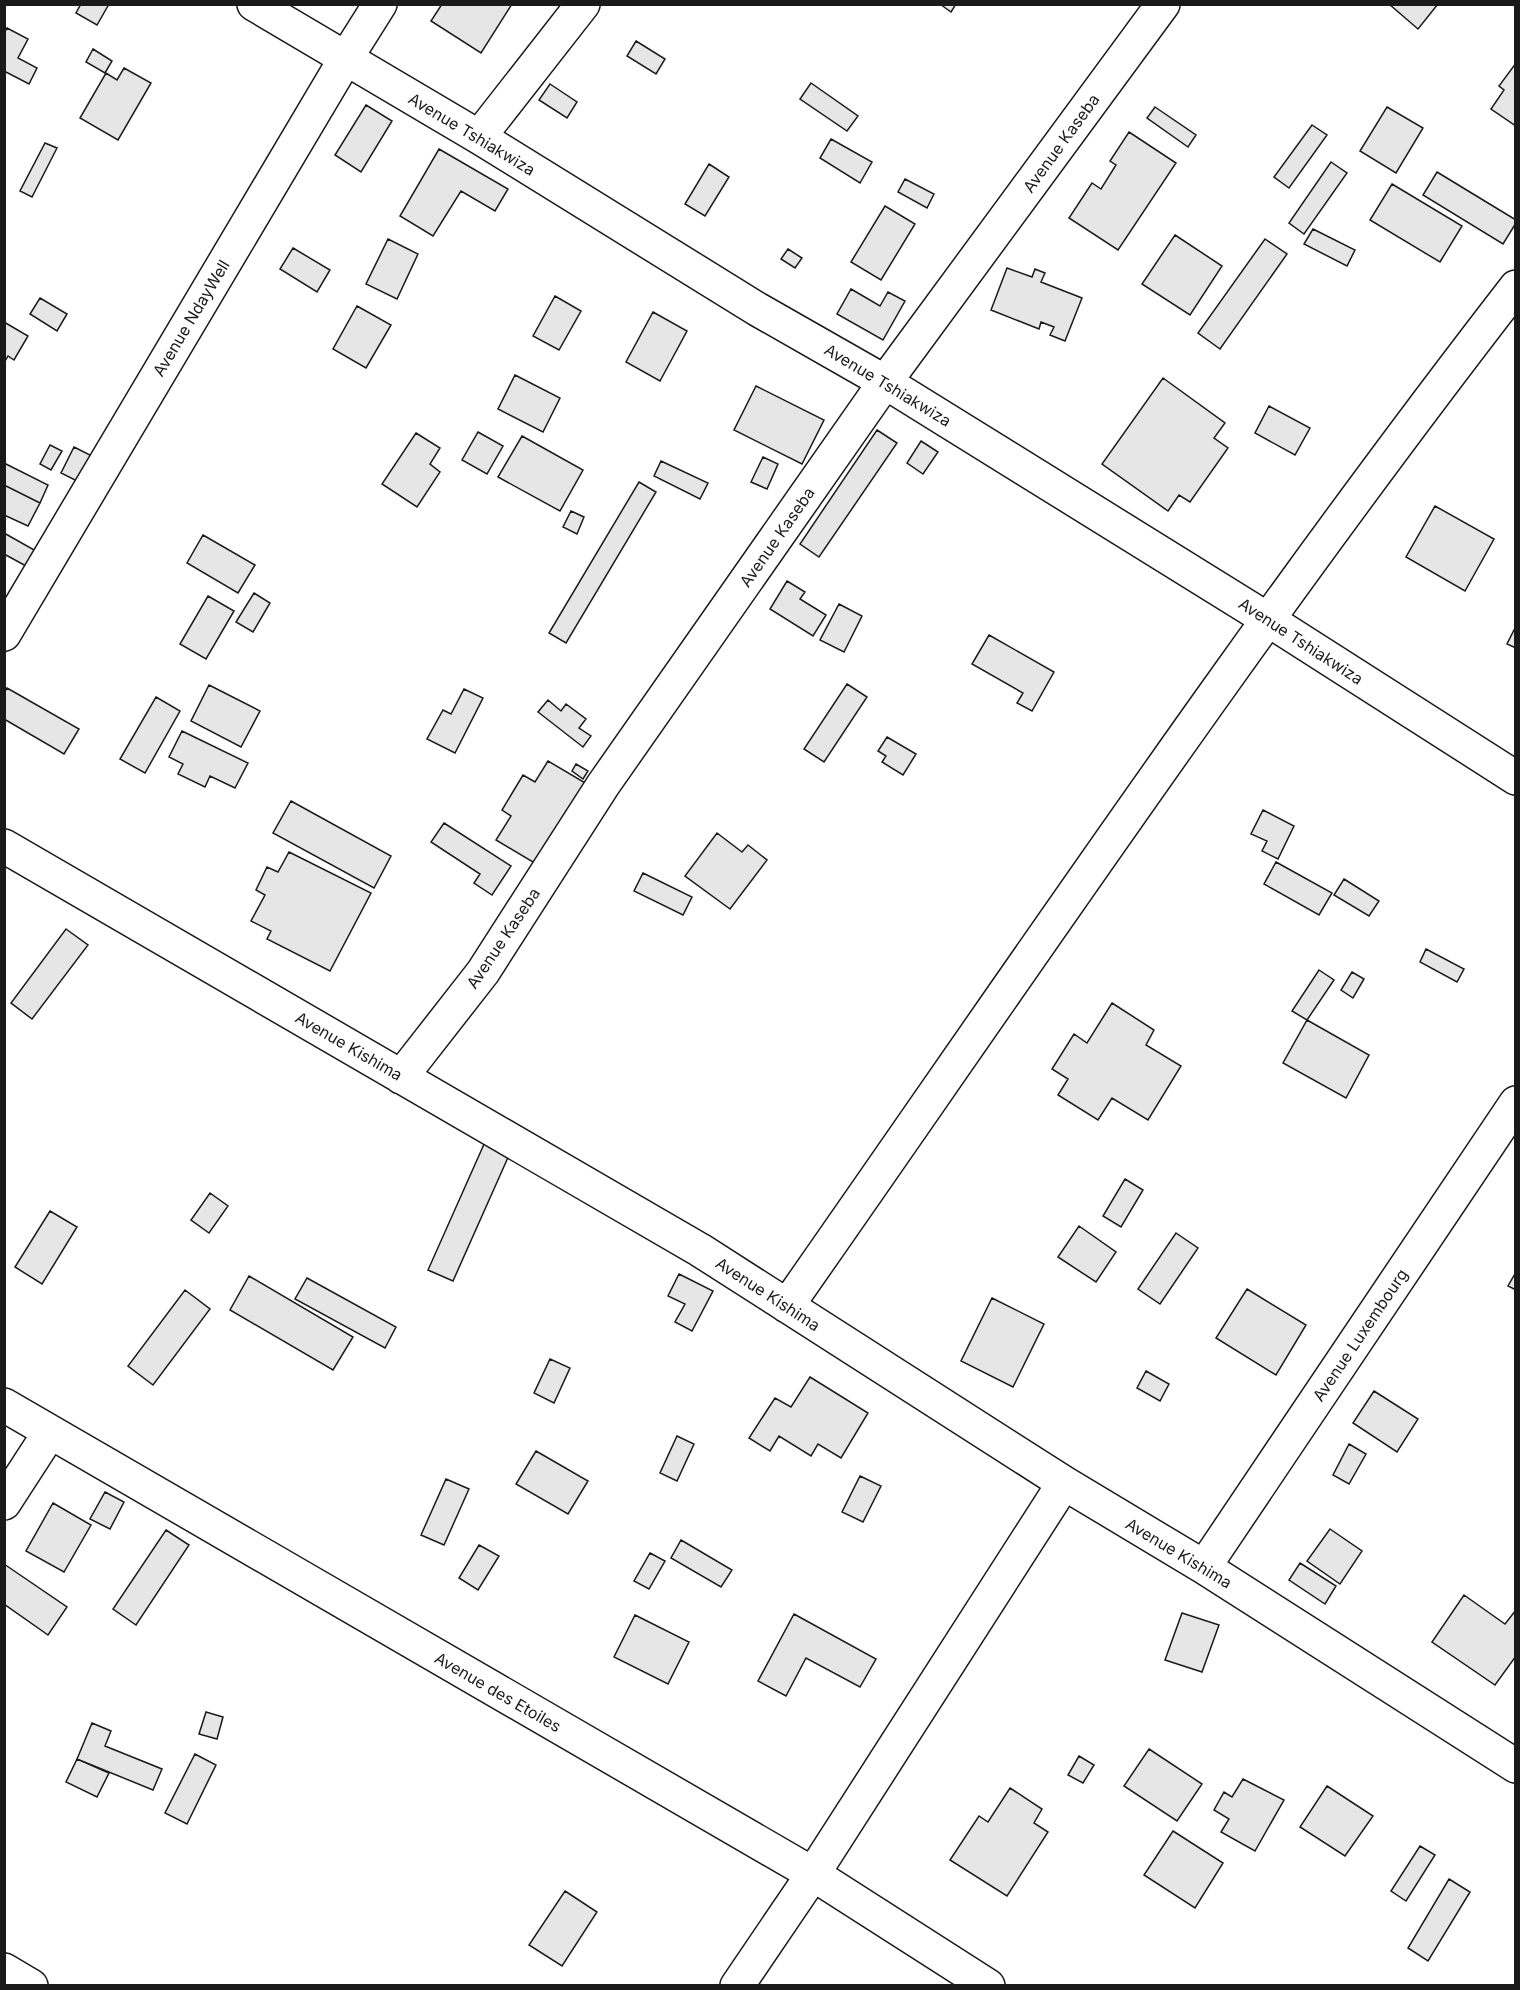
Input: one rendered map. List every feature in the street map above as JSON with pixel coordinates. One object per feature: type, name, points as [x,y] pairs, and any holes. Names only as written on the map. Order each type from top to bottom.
[{"type":"street","name":"Avenue Tshiakwiza","points":[[254,4],[479,137],[757,309],[885,382],[1267,619],[1515,778]]},
{"type":"street","name":"Avenue NdayWell","points":[[4,634],[345,58],[380,4]]},
{"type":"street","points":[[479,137],[583,4]]},
{"type":"street","name":"Avenue Kaseba","points":[[401,1077],[483,972],[603,785],[885,382],[1163,4]]},
{"type":"street","points":[[787,1306],[1267,619],[1515,287]]},
{"type":"street","name":"Avenue Kishima","points":[[4,846],[700,1250],[1064,1484],[1204,1567],[1515,1766]]},
{"type":"street","name":"Avenue Luxembourg","points":[[1204,1567],[1515,1103]]},
{"type":"street","name":"Avenue des Etoiles","points":[[4,1405],[813,1874],[988,1986]]},
{"type":"street","points":[[4,1503],[50,1432]]},
{"type":"street","points":[[737,1986],[813,1874],[1064,1484]]},
{"type":"street","points":[[4,1970],[31,1986]]},
{"type":"building","points":[[81,4],[109,4],[97,25],[76,13]]},
{"type":"building","points":[[442,4],[512,4],[481,53],[431,21]]},
{"type":"building","points":[[940,4],[956,4],[951,12]]},
{"type":"building","points":[[1389,4],[1438,4],[1418,29]]},
{"type":"building","points":[[7,28],[28,39],[18,58],[37,68],[29,84],[4,71],[4,33]]},
{"type":"building","points":[[636,41],[665,59],[656,74],[627,56]]},
{"type":"building","points":[[93,49],[112,61],[105,73],[86,62]]},
{"type":"building","points":[[1516,63],[1516,126],[1491,109],[1504,90],[1499,86]]},
{"type":"building","points":[[124,68],[151,83],[118,140],[80,118],[106,73],[117,80]]},
{"type":"building","points":[[811,83],[858,116],[847,131],[800,99]]},
{"type":"building","points":[[550,84],[577,102],[567,118],[539,100]]},
{"type":"building","points":[[366,105],[392,121],[361,172],[335,155]]},
{"type":"building","points":[[1155,107],[1196,135],[1188,147],[1147,118]]},
{"type":"building","points":[[1387,107],[1423,128],[1396,173],[1360,151]]},
{"type":"building","points":[[1312,125],[1327,135],[1289,188],[1274,177]]},
{"type":"building","points":[[1129,132],[1176,163],[1118,250],[1069,218],[1092,183],[1101,189],[1116,165],[1110,161]]},
{"type":"building","points":[[831,139],[872,162],[860,183],[820,158]]},
{"type":"building","points":[[45,143],[57,148],[32,197],[20,191]]},
{"type":"building","points":[[439,149],[508,189],[495,211],[461,191],[433,236],[400,216]]},
{"type":"building","points":[[1331,162],[1347,173],[1304,234],[1289,223]]},
{"type":"building","points":[[709,164],[729,177],[705,216],[685,204]]},
{"type":"building","points":[[1437,172],[1516,220],[1503,244],[1423,195]]},
{"type":"building","points":[[905,179],[934,194],[927,208],[898,192]]},
{"type":"building","points":[[1392,184],[1462,226],[1440,262],[1370,220]]},
{"type":"building","points":[[885,206],[915,224],[881,280],[851,262]]},
{"type":"building","points":[[1313,229],[1355,250],[1347,266],[1304,244]]},
{"type":"building","points":[[1175,235],[1222,266],[1190,315],[1142,284]]},
{"type":"building","points":[[388,239],[418,254],[397,299],[366,284]]},
{"type":"building","points":[[1265,239],[1287,254],[1220,349],[1198,333]]},
{"type":"building","points":[[293,248],[330,270],[317,292],[280,269]]},
{"type":"building","points":[[788,249],[802,258],[795,268],[781,259]]},
{"type":"building","points":[[1007,268],[1032,277],[1035,269],[1045,273],[1041,282],[1082,298],[1065,341],[1050,335],[1054,327],[1041,322],[1039,329],[991,310]]},
{"type":"building","points":[[851,289],[880,306],[888,292],[905,301],[883,340],[837,314]]},
{"type":"building","points":[[555,296],[581,311],[559,350],[533,336]]},
{"type":"building","points":[[40,298],[67,314],[57,331],[30,314]]},
{"type":"building","points":[[357,306],[391,325],[366,368],[333,349]]},
{"type":"building","points":[[653,312],[687,331],[660,381],[626,362]]},
{"type":"building","points":[[4,322],[28,336],[14,360],[8,356],[4,363]]},
{"type":"building","points":[[515,375],[560,398],[543,432],[498,409]]},
{"type":"building","points":[[1163,378],[1225,423],[1214,438],[1228,448],[1190,502],[1179,495],[1168,511],[1102,464]]},
{"type":"building","points":[[756,386],[824,420],[802,464],[734,430]]},
{"type":"building","points":[[1269,406],[1310,428],[1295,455],[1255,433]]},
{"type":"building","points":[[877,430],[897,443],[819,557],[800,544]]},
{"type":"building","points":[[478,432],[503,446],[487,474],[462,460]]},
{"type":"building","points":[[416,433],[440,448],[430,464],[440,472],[417,507],[382,484]]},
{"type":"building","points":[[522,436],[583,470],[560,511],[498,477]]},
{"type":"building","points":[[921,441],[938,452],[923,474],[907,463]]},
{"type":"building","points":[[50,445],[62,451],[51,470],[40,464]]},
{"type":"building","points":[[74,447],[92,456],[79,482],[61,473]]},
{"type":"building","points":[[763,457],[778,464],[767,489],[751,482]]},
{"type":"building","points":[[661,461],[708,483],[700,499],[654,476]]},
{"type":"building","points":[[4,463],[48,485],[40,503],[4,485]]},
{"type":"building","points":[[639,482],[656,492],[566,643],[549,633]]},
{"type":"building","points":[[4,485],[40,503],[28,526],[4,515]]},
{"type":"building","points":[[1435,506],[1494,539],[1465,591],[1406,557]]},
{"type":"building","points":[[571,511],[584,517],[577,534],[563,527]]},
{"type":"building","points":[[4,533],[36,551],[26,566],[4,554]]},
{"type":"building","points":[[203,535],[255,565],[238,593],[187,563]]},
{"type":"building","points":[[787,581],[805,592],[800,599],[826,615],[813,636],[770,609]]},
{"type":"building","points":[[254,593],[270,603],[253,632],[236,622]]},
{"type":"building","points":[[208,596],[234,611],[206,659],[180,644]]},
{"type":"building","points":[[839,604],[862,616],[844,652],[820,640]]},
{"type":"building","points":[[1516,626],[1516,648],[1507,644]]},
{"type":"building","points":[[989,635],[1054,672],[1032,711],[1017,703],[1023,693],[972,664]]},
{"type":"building","points":[[847,684],[867,697],[824,762],[804,749]]},
{"type":"building","points":[[209,685],[260,711],[241,747],[191,721]]},
{"type":"building","points":[[7,688],[79,729],[64,754],[4,719],[4,693]]},
{"type":"building","points":[[464,689],[483,698],[455,753],[427,739],[443,710],[451,714]]},
{"type":"building","points":[[156,697],[180,711],[145,773],[120,759]]},
{"type":"building","points":[[548,700],[561,711],[566,704],[586,719],[579,728],[591,736],[583,747],[538,712]]},
{"type":"building","points":[[182,731],[248,763],[235,788],[210,776],[205,787],[178,774],[183,764],[169,757]]},
{"type":"building","points":[[887,737],[916,754],[903,775],[882,762],[886,756],[878,751]]},
{"type":"building","points":[[548,761],[587,784],[538,865],[496,840],[511,816],[502,810],[523,775],[535,782]]},
{"type":"building","points":[[576,764],[588,771],[583,779],[572,771]]},
{"type":"building","points":[[291,801],[391,856],[374,888],[273,833]]},
{"type":"building","points":[[1263,810],[1294,826],[1278,859],[1262,851],[1267,841],[1251,834]]},
{"type":"building","points":[[444,823],[511,866],[492,895],[474,883],[480,874],[431,842]]},
{"type":"building","points":[[717,833],[742,852],[748,845],[767,860],[730,909],[685,876]]},
{"type":"building","points":[[289,852],[371,893],[330,971],[267,939],[271,931],[251,921],[265,895],[256,890],[267,867],[278,872]]},
{"type":"building","points":[[1276,862],[1332,893],[1319,915],[1264,884]]},
{"type":"building","points":[[643,873],[692,897],[683,915],[634,891]]},
{"type":"building","points":[[1344,879],[1379,901],[1369,916],[1334,895]]},
{"type":"building","points":[[66,929],[88,945],[32,1019],[11,1003]]},
{"type":"building","points":[[1426,949],[1464,969],[1457,982],[1420,962]]},
{"type":"building","points":[[1319,970],[1334,980],[1307,1020],[1292,1011]]},
{"type":"building","points":[[1352,972],[1364,979],[1353,998],[1341,990]]},
{"type":"building","points":[[1112,1003],[1154,1030],[1146,1045],[1181,1066],[1148,1120],[1112,1098],[1098,1120],[1058,1095],[1068,1079],[1052,1069],[1074,1034],[1087,1043]]},
{"type":"building","points":[[1307,1020],[1369,1055],[1346,1098],[1283,1063]]},
{"type":"building","points":[[485,1142],[510,1153],[453,1281],[428,1270]]},
{"type":"building","points":[[1125,1179],[1143,1190],[1121,1227],[1103,1216]]},
{"type":"building","points":[[210,1193],[228,1206],[209,1233],[191,1220]]},
{"type":"building","points":[[50,1211],[77,1227],[42,1284],[15,1267]]},
{"type":"building","points":[[1079,1226],[1116,1252],[1096,1282],[1058,1257]]},
{"type":"building","points":[[1176,1233],[1198,1248],[1160,1304],[1138,1289]]},
{"type":"building","points":[[1516,1272],[1516,1290],[1508,1286]]},
{"type":"building","points":[[679,1274],[713,1291],[692,1331],[675,1322],[685,1304],[668,1296]]},
{"type":"building","points":[[249,1276],[353,1337],[333,1370],[230,1310]]},
{"type":"building","points":[[307,1278],[396,1327],[385,1348],[295,1299]]},
{"type":"building","points":[[1247,1289],[1306,1325],[1276,1375],[1216,1338]]},
{"type":"building","points":[[185,1290],[210,1309],[153,1385],[128,1366]]},
{"type":"building","points":[[992,1298],[1044,1324],[1013,1387],[961,1361]]},
{"type":"building","points":[[550,1359],[570,1368],[554,1403],[534,1393]]},
{"type":"building","points":[[1146,1371],[1169,1384],[1160,1401],[1137,1388]]},
{"type":"building","points":[[810,1377],[868,1413],[841,1458],[818,1444],[811,1456],[779,1436],[770,1451],[749,1438],[775,1398],[791,1407]]},
{"type":"building","points":[[1374,1391],[1418,1419],[1397,1452],[1353,1423]]},
{"type":"building","points":[[677,1436],[694,1444],[677,1481],[660,1473]]},
{"type":"building","points":[[1349,1444],[1366,1454],[1349,1484],[1333,1475]]},
{"type":"building","points":[[536,1451],[588,1481],[568,1514],[516,1484]]},
{"type":"building","points":[[860,1476],[881,1486],[863,1522],[842,1512]]},
{"type":"building","points":[[446,1479],[469,1489],[444,1545],[421,1535]]},
{"type":"building","points":[[105,1492],[124,1502],[110,1529],[90,1519]]},
{"type":"building","points":[[53,1503],[91,1525],[64,1572],[26,1551]]},
{"type":"building","points":[[1330,1529],[1362,1551],[1340,1584],[1307,1561]]},
{"type":"building","points":[[166,1530],[189,1545],[136,1625],[113,1609]]},
{"type":"building","points":[[681,1540],[732,1570],[721,1587],[671,1558]]},
{"type":"building","points":[[479,1545],[499,1556],[478,1590],[459,1578]]},
{"type":"building","points":[[650,1553],[665,1561],[649,1589],[634,1581]]},
{"type":"building","points":[[1300,1563],[1336,1586],[1325,1604],[1289,1580]]},
{"type":"building","points":[[4,1564],[67,1607],[48,1635],[4,1604]]},
{"type":"building","points":[[1464,1595],[1505,1624],[1516,1610],[1516,1656],[1495,1685],[1432,1642]]},
{"type":"building","points":[[1182,1613],[1219,1625],[1202,1672],[1165,1660]]},
{"type":"building","points":[[794,1614],[876,1659],[860,1687],[806,1658],[786,1696],[758,1681]]},
{"type":"building","points":[[635,1615],[689,1642],[668,1684],[614,1657]]},
{"type":"building","points":[[206,1712],[223,1717],[217,1739],[199,1734]]},
{"type":"building","points":[[92,1723],[111,1731],[105,1746],[162,1769],[153,1790],[77,1759]]},
{"type":"building","points":[[1149,1749],[1202,1784],[1177,1821],[1124,1786]]},
{"type":"building","points":[[195,1754],[216,1765],[187,1824],[165,1813]]},
{"type":"building","points":[[1079,1756],[1094,1765],[1083,1783],[1068,1775]]},
{"type":"building","points":[[77,1759],[109,1773],[97,1797],[66,1782]]},
{"type":"building","points":[[1243,1779],[1284,1800],[1255,1851],[1221,1832],[1229,1819],[1214,1810],[1224,1792],[1232,1797]]},
{"type":"building","points":[[1327,1786],[1373,1816],[1345,1856],[1300,1827]]},
{"type":"building","points":[[1010,1788],[1042,1809],[1034,1823],[1048,1832],[1007,1896],[950,1860],[979,1816],[988,1822]]},
{"type":"building","points":[[1173,1831],[1223,1863],[1195,1908],[1144,1875]]},
{"type":"building","points":[[1420,1846],[1435,1855],[1406,1901],[1391,1891]]},
{"type":"building","points":[[1449,1879],[1470,1892],[1428,1961],[1408,1948]]},
{"type":"building","points":[[565,1891],[597,1912],[562,1966],[529,1945]]}]
